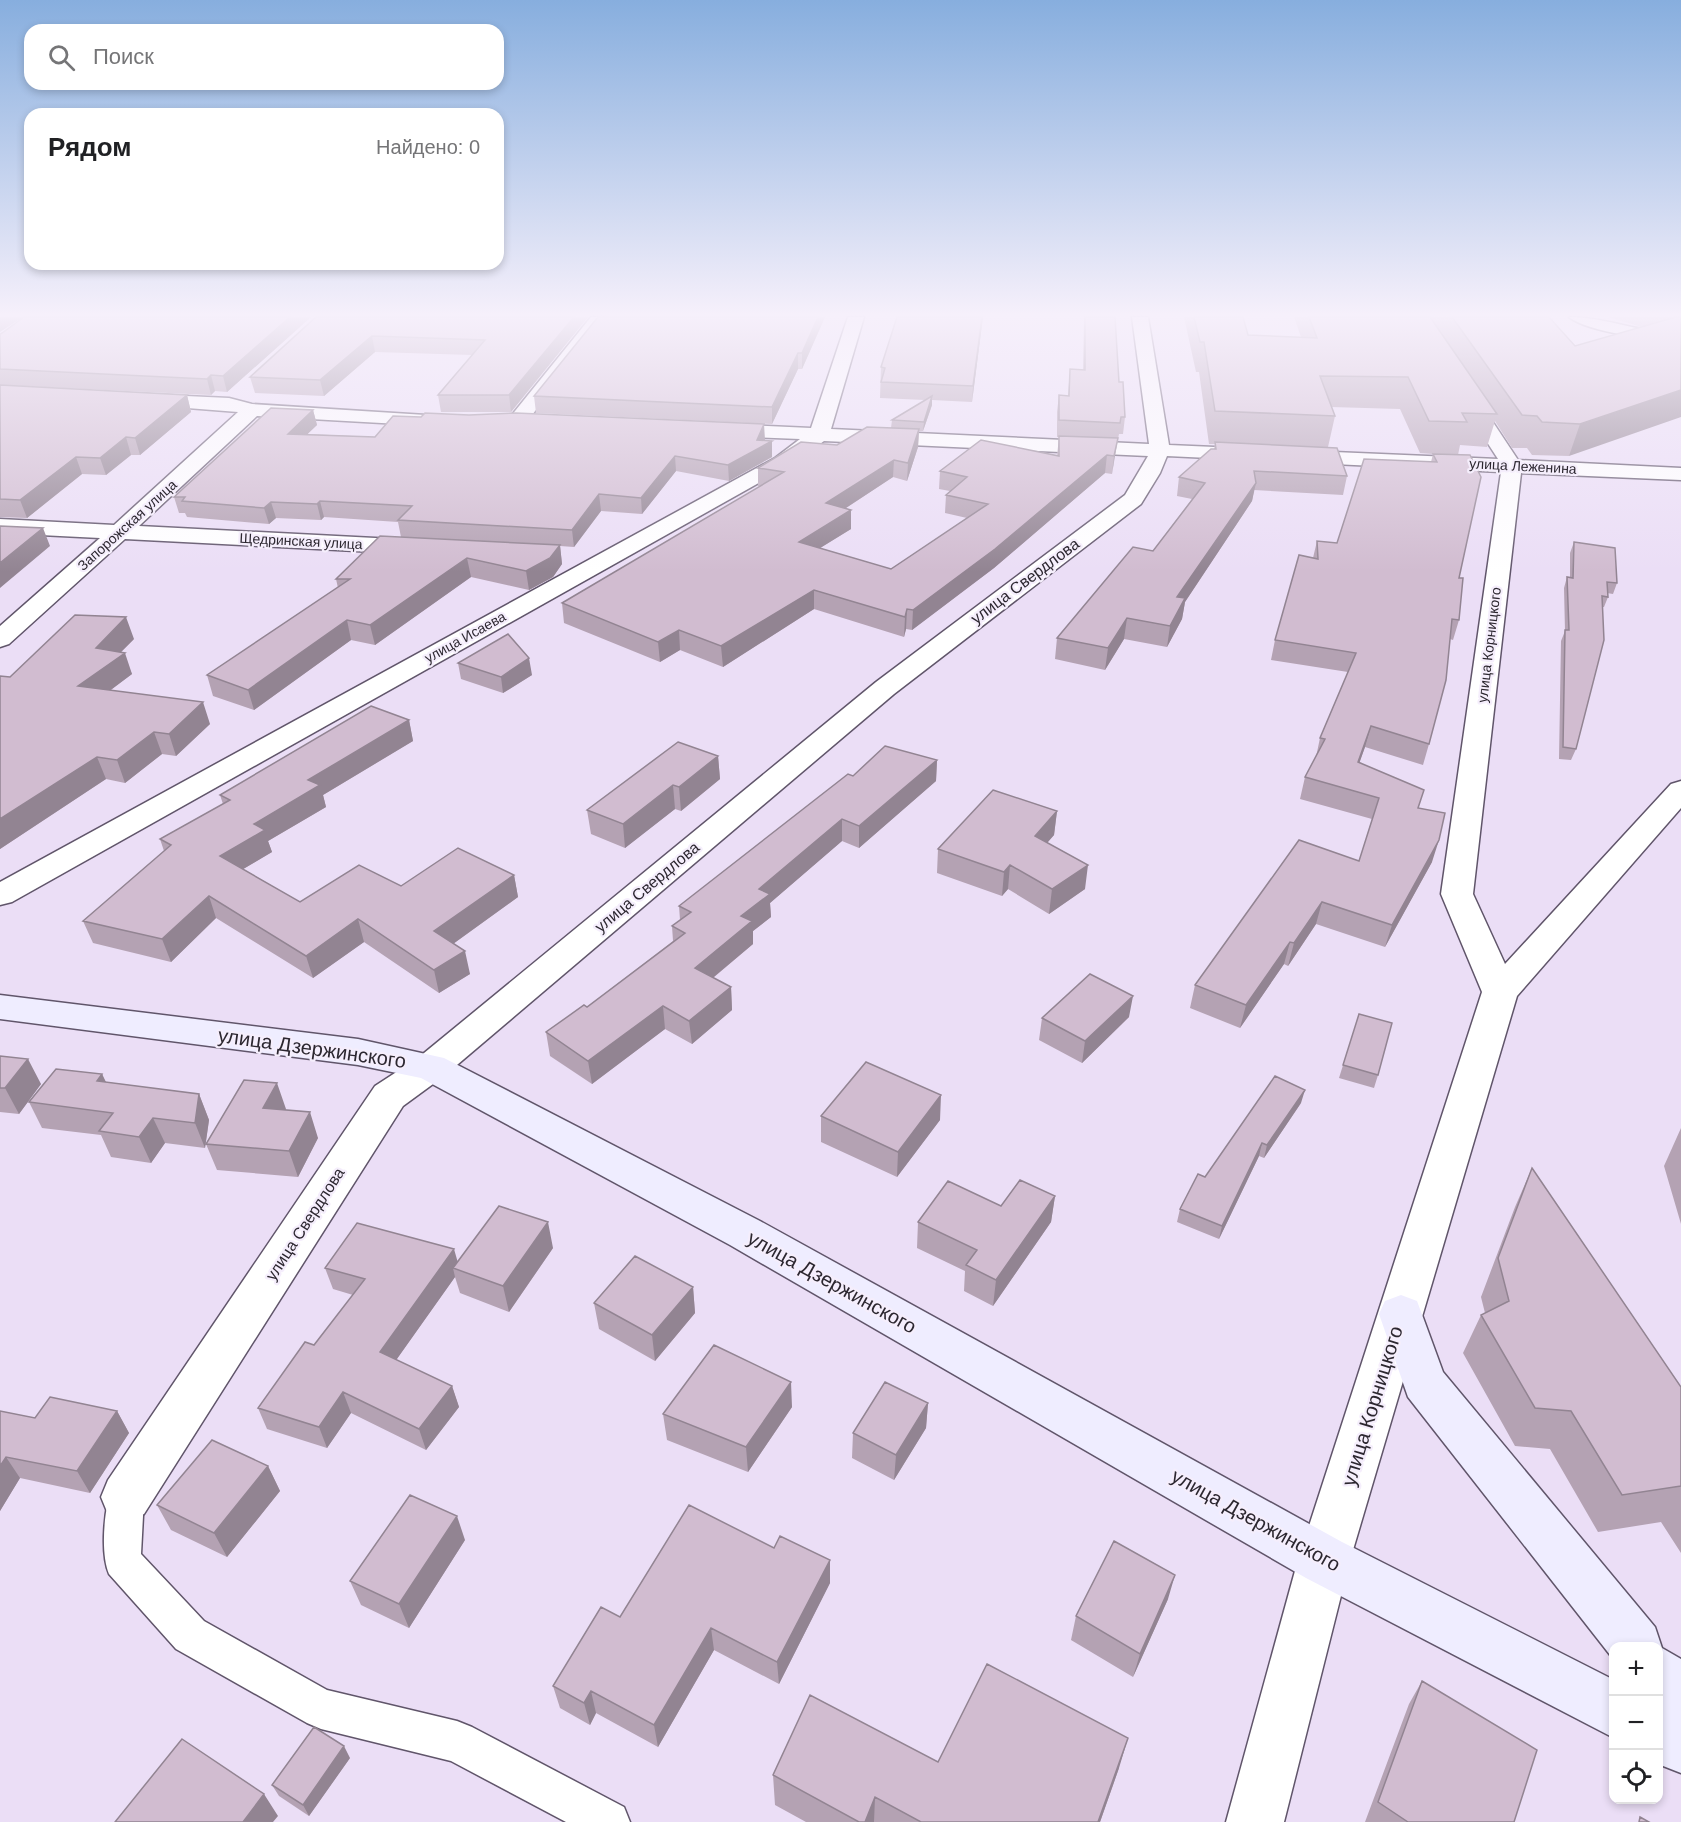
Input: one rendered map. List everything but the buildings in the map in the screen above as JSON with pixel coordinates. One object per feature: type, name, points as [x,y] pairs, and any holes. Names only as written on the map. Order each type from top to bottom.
[{"type":"street","points":[[188,402],[229,404],[252,410],[449,420]]},
{"type":"street","points":[[518,420],[532,402]]},
{"type":"street","points":[[819,435],[829,402]]},
{"type":"street","points":[[1153,402],[1160,450]]},
{"type":"street","points":[[1471,402],[1512,466]]},
{"type":"street","name":"Запорожская улица","points":[[0,639],[252,410]]},
{"type":"street","points":[[495,421],[542,422]]},
{"type":"street","name":"улица Леженина","points":[[704,429],[1681,474]]},
{"type":"street","name":"улица Исаева","points":[[0,894],[782,462],[819,435]]},
{"type":"street","name":"улица Свердлова","points":[[126,1497],[389,1096],[431,1067],[885,688],[1133,498],[1150,473],[1160,450]]},
{"type":"street","name":"улица Корницкого","points":[[1500,992],[1457,894],[1512,466]]},
{"type":"street","name":"Щедринская улица","points":[[0,526],[441,548]]},
{"type":"street","points":[[570,556],[601,562]]},
{"type":"street","name":"улица Корницкого","points":[[1255,1822],[1324,1560],[1500,992],[1681,790]]},
{"type":"street","name":"улица Дзержинского","points":[[0,1007],[358,1052],[431,1067],[745,1233],[1324,1560],[1609,1707]]},
{"type":"street","points":[[1401,1314],[1424,1383],[1632,1642]]},
{"type":"street","points":[[1663,1678],[1681,1698]]},
{"type":"street","points":[[1663,1735],[1681,1745]]},
{"type":"lane","points":[[126,1497],[122,1561],[190,1635],[321,1709],[457,1742],[609,1822]]}]
